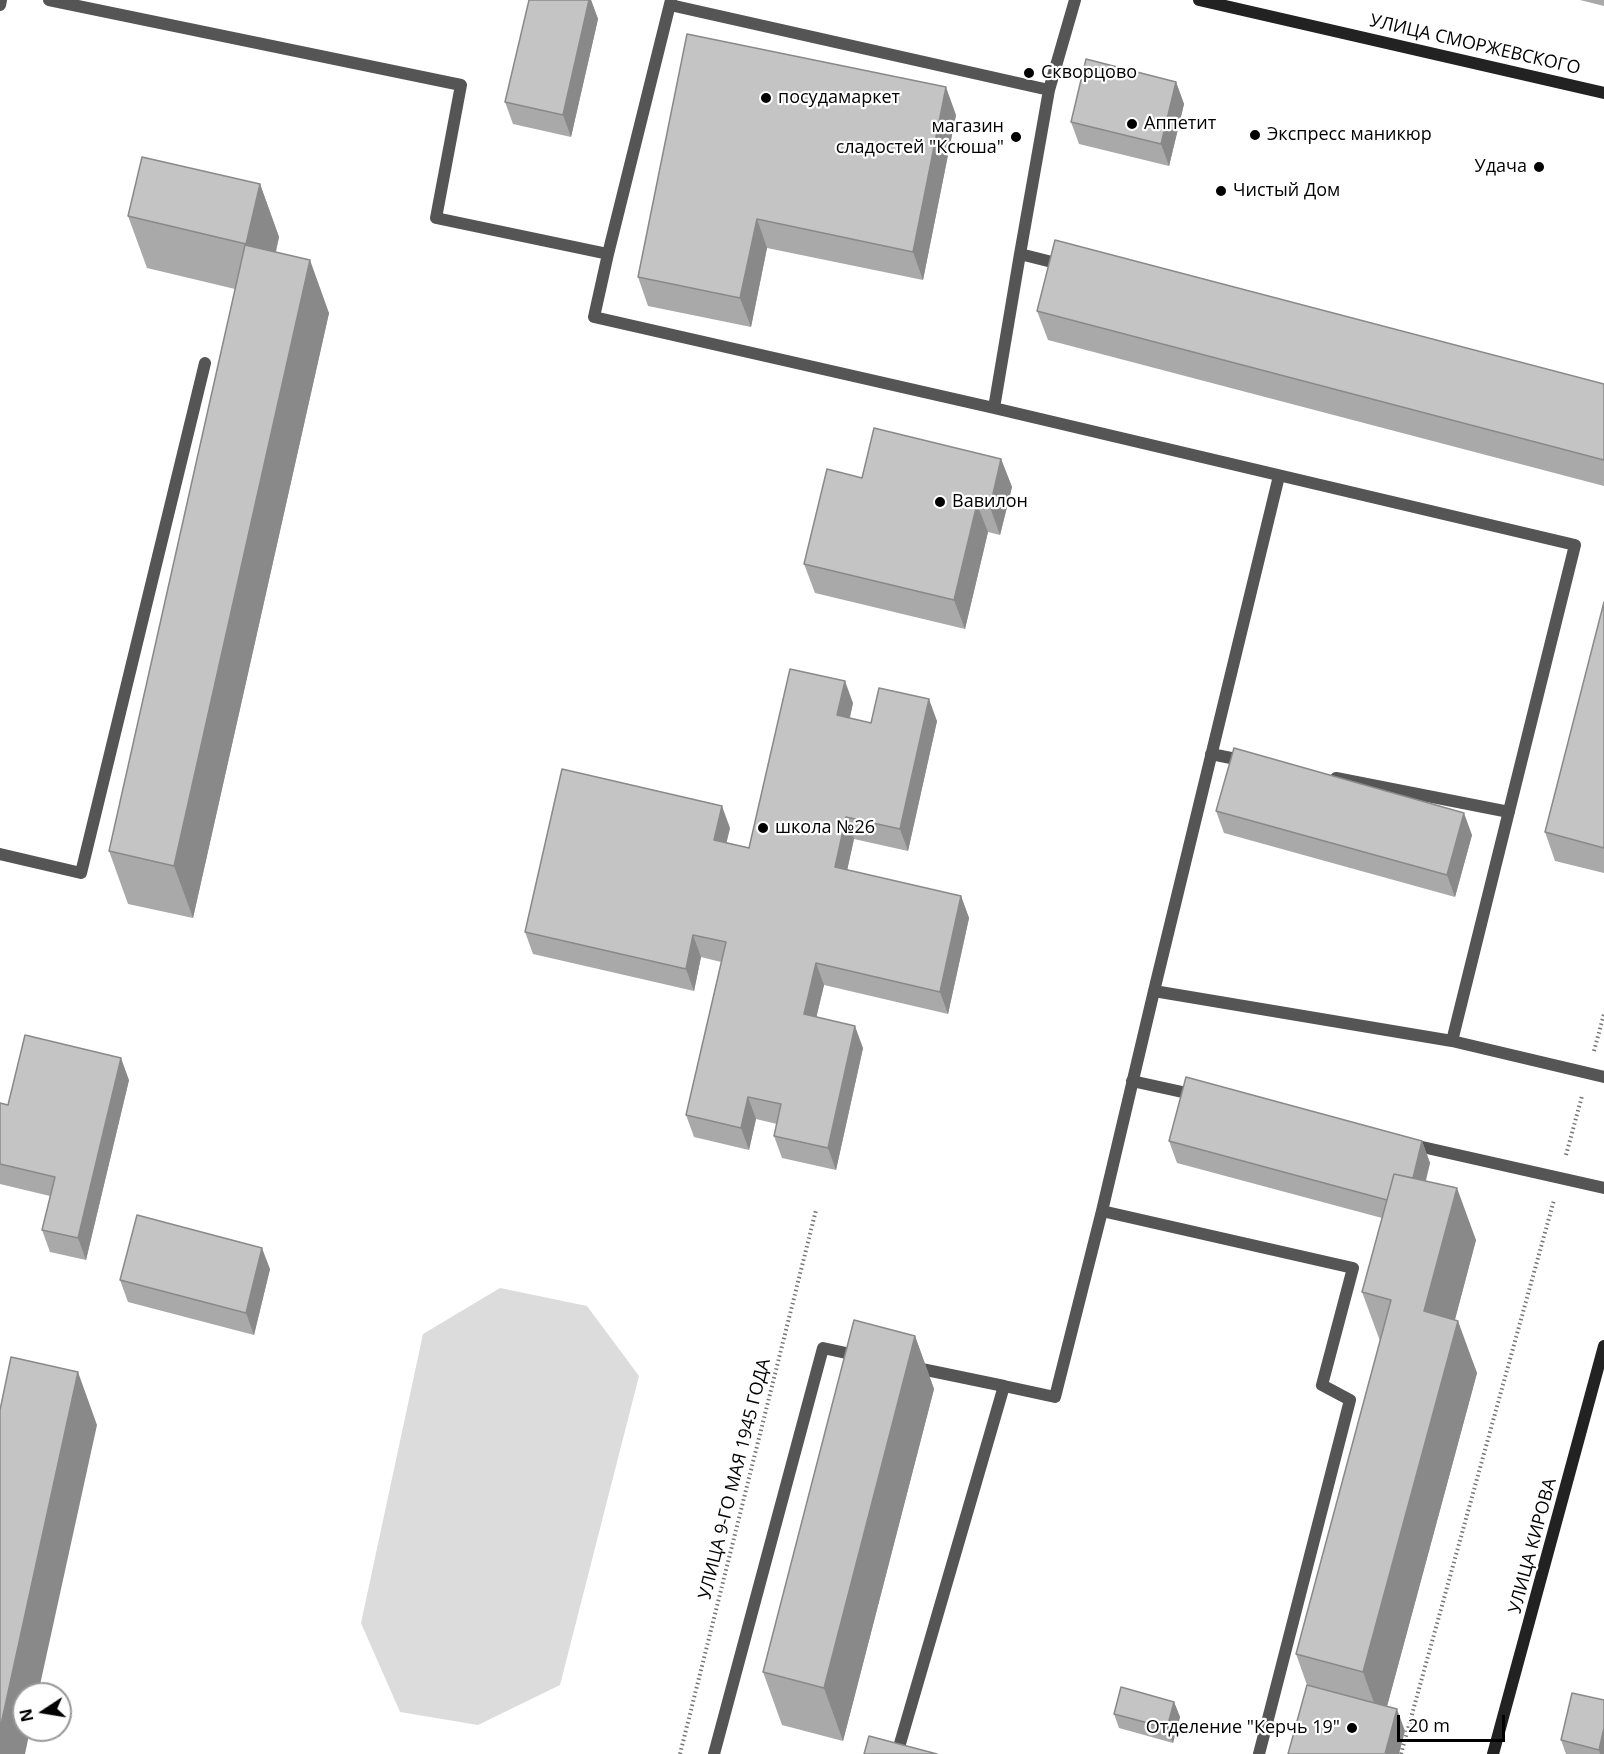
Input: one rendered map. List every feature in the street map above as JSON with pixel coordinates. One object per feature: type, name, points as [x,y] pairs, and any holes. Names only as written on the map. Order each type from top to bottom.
[{"type":"main road","name":"УЛИЦА СМОРЖЕВСКОГО","points":[[1198,0],[1235,4],[1604,93]]},
{"type":"main road","name":"УЛИЦА КИРОВА","points":[[1493,1754],[1523,1653],[1604,1346]]},
{"type":"lane","points":[[0,5],[1,0]]},
{"type":"lane","points":[[49,0],[461,85],[436,218],[608,254]]},
{"type":"lane","points":[[994,408],[1049,90],[1075,0]]},
{"type":"lane","points":[[1049,90],[671,2],[594,317],[994,408],[1575,545],[1452,1041]]},
{"type":"lane","points":[[1020,254],[1077,269]]},
{"type":"lane","points":[[0,854],[81,873],[206,363]]},
{"type":"lane","points":[[902,1365],[1055,1397],[1279,476]]},
{"type":"lane","points":[[1211,754],[1257,763]]},
{"type":"lane","points":[[1326,776],[1509,812]]},
{"type":"lane","points":[[1154,991],[1452,1041],[1604,1077]]},
{"type":"lane","points":[[1132,1081],[1213,1100]]},
{"type":"lane","points":[[1398,1142],[1604,1188]]},
{"type":"lane","points":[[1102,1211],[1353,1268],[1322,1385],[1350,1400],[1259,1754]]},
{"type":"lane","points":[[714,1754],[823,1348],[868,1358]]},
{"type":"lane","points":[[897,1754],[1004,1386]]},
{"type":"path","points":[[1401,1754],[1604,1014]]},
{"type":"path","name":"УЛИЦА 9-ГО МАЯ 1945 ГОДА","points":[[680,1754],[816,1210]]},
{"type":"shaded area","points":[[500,1288],[587,1306],[639,1376],[560,1685],[478,1725],[400,1712],[361,1623],[423,1334]]},
{"type":"building","points":[[529,0],[589,0],[563,115],[505,102]]},
{"type":"building","points":[[687,34],[946,87],[913,252],[757,219],[740,298],[638,277]]},
{"type":"building","name":"Аппетит","points":[[1086,59],[1176,82],[1161,144],[1071,122]]},
{"type":"building","points":[[142,157],[260,184],[246,244],[128,216]]},
{"type":"building","points":[[1055,240],[1604,384],[1604,460],[1037,311]]},
{"type":"building","points":[[245,245],[310,260],[174,866],[109,851]]},
{"type":"building","points":[[874,428],[1001,459],[990,507],[977,504],[954,600],[804,564],[827,469],[862,478]]},
{"type":"building","points":[[1604,602],[1604,848],[1545,832]]},
{"type":"building","points":[[790,669],[845,681],[837,715],[871,723],[879,688],[929,699],[900,829],[846,817],[835,867],[961,896],[940,992],[816,963],[804,1014],[855,1026],[828,1148],[774,1136],[781,1104],[748,1097],[741,1128],[686,1115],[726,942],[693,935],[686,969],[525,932],[562,769],[722,806],[714,840],[749,848]]},
{"type":"building","points":[[1234,748],[1464,813],[1447,875],[1216,811]]},
{"type":"building","points":[[25,1035],[121,1058],[78,1238],[42,1230],[55,1177],[0,1164],[0,1103],[8,1105]]},
{"type":"building","points":[[1186,1077],[1422,1141],[1413,1178],[1394,1174],[1387,1200],[1169,1141]]},
{"type":"building","points":[[1394,1174],[1457,1188],[1424,1311],[1458,1321],[1363,1672],[1296,1654],[1391,1300],[1362,1292]]},
{"type":"building","points":[[137,1215],[262,1248],[246,1313],[120,1280]]},
{"type":"building","points":[[854,1320],[915,1336],[824,1688],[763,1672]]},
{"type":"building","points":[[11,1357],[78,1372],[0,1729],[0,1410]]},
{"type":"building","points":[[1307,1685],[1397,1709],[1385,1754],[1288,1754]]},
{"type":"building","points":[[1121,1687],[1174,1702],[1167,1728],[1114,1714]]},
{"type":"building","points":[[1572,1693],[1604,1700],[1604,1728],[1599,1750],[1561,1740]]},
{"type":"building","points":[[869,1736],[937,1754],[864,1754]]},
{"type":"place","name":"Скворцово","points":[[1029,73]]},
{"type":"place","name":"посудамаркет","points":[[766,98]]},
{"type":"place","name":"Аппетит","points":[[1132,124]]},
{"type":"place","name":"Экспресс маникюр","points":[[1255,135]]},
{"type":"place","name":"магазин сладостей \"Ксюша\"","points":[[1016,137]]},
{"type":"place","name":"Удача","points":[[1539,167]]},
{"type":"place","name":"Чистый Дом","points":[[1221,191]]},
{"type":"place","name":"Вавилон","points":[[940,502]]},
{"type":"place","name":"школа №26","points":[[763,828]]},
{"type":"place","name":"Отделение \"Керчь 19\"","points":[[1352,1728]]}]
